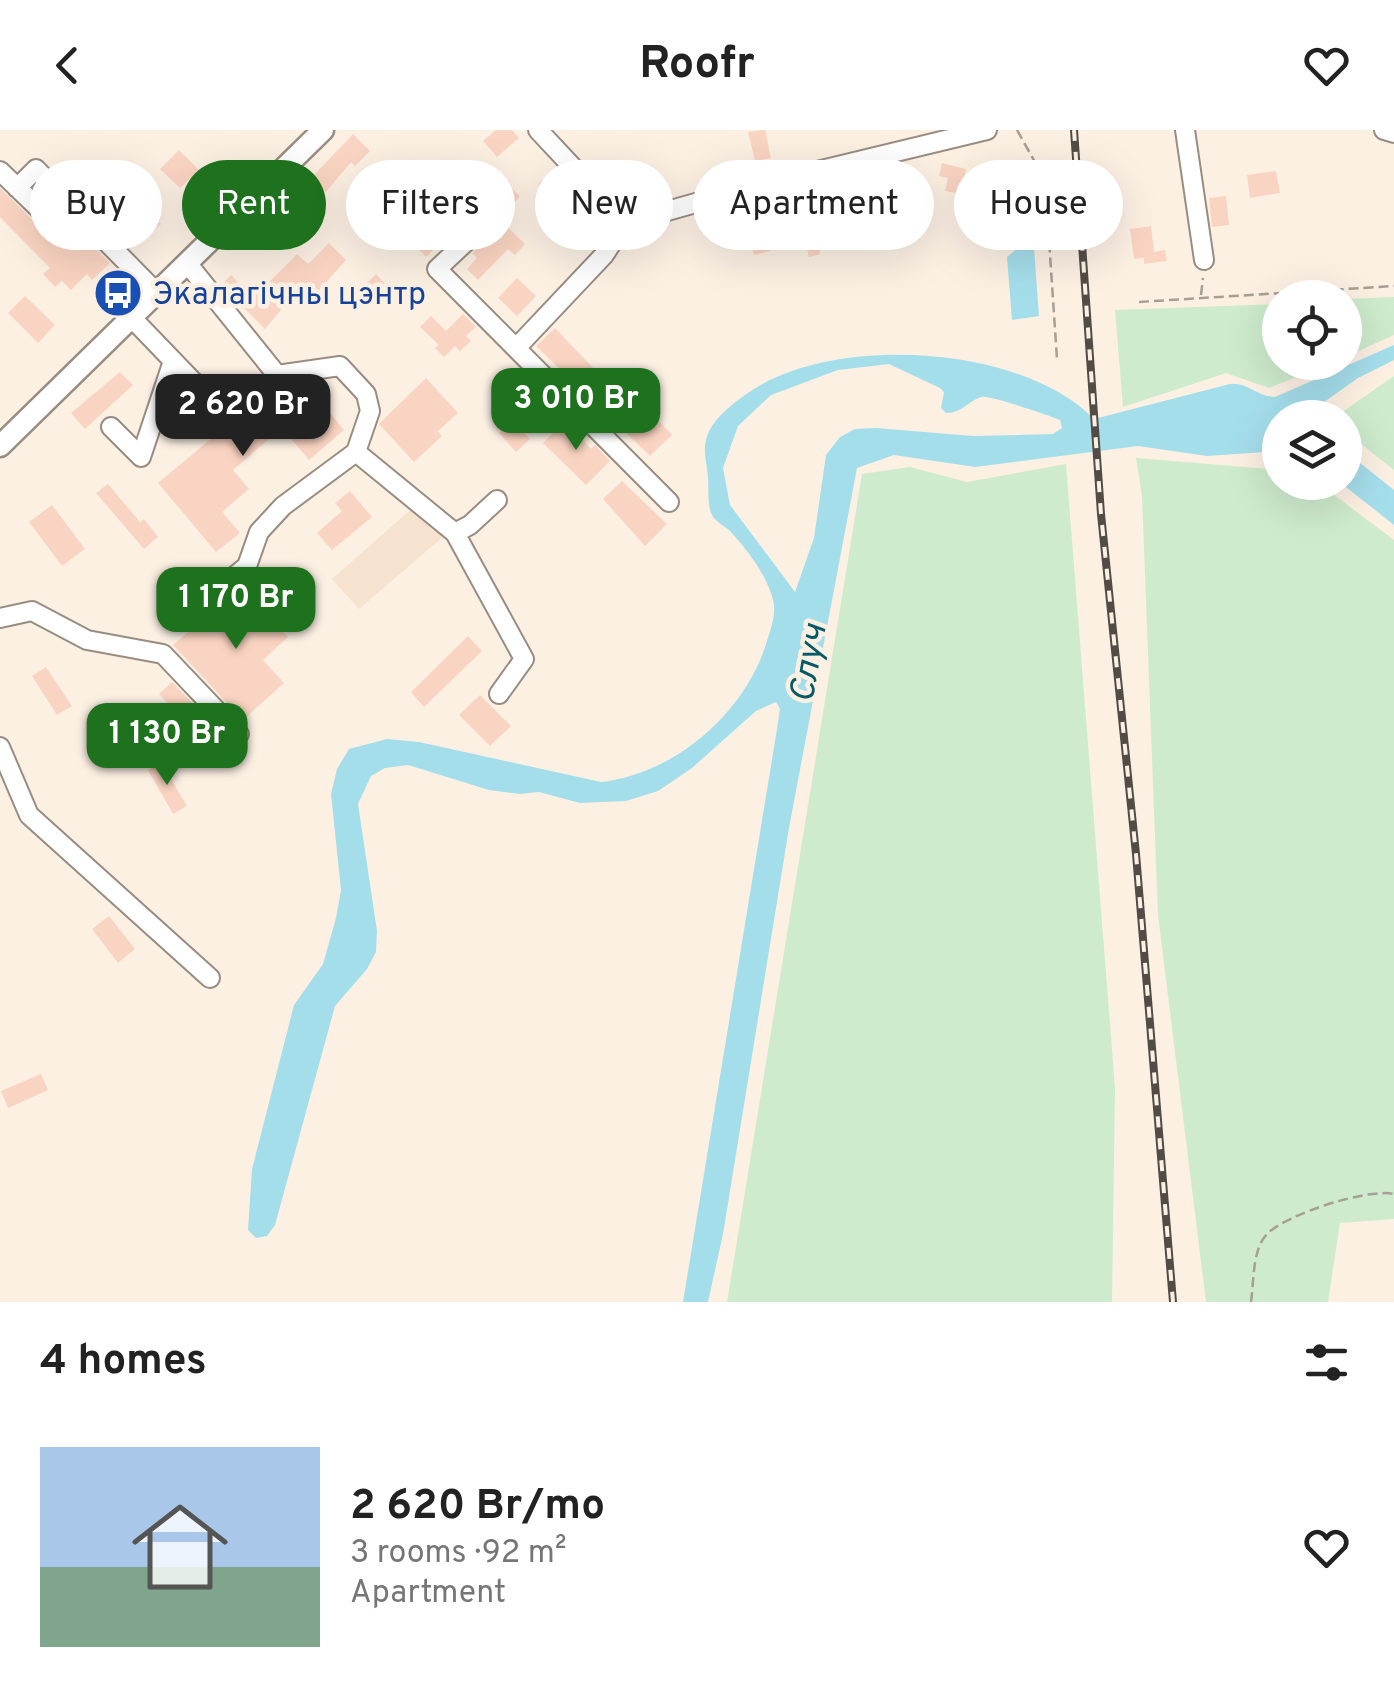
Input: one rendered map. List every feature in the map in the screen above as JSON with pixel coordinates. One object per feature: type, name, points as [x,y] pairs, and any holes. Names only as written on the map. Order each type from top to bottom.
[{"type":"main road","points":[[0,446],[323,130]]},
{"type":"street","points":[[538,130],[566,160]]},
{"type":"street","points":[[673,209],[760,184],[986,130]]},
{"type":"street","points":[[1184,130],[1204,260]]},
{"type":"street","points":[[1384,130],[1394,133]]},
{"type":"street","points":[[0,171],[18,188],[36,169],[156,292]]},
{"type":"street","points":[[457,250],[436,269],[518,346],[669,502]]},
{"type":"street","points":[[518,346],[607,250]]},
{"type":"street","points":[[187,262],[277,375],[340,366],[366,394],[370,412],[356,452],[283,506],[259,532],[247,566],[220,588]]},
{"type":"street","points":[[131,317],[207,396]]},
{"type":"street","points":[[111,427],[142,457],[174,361]]},
{"type":"street","points":[[356,452],[455,533],[524,659],[499,694]]},
{"type":"street","points":[[455,533],[470,526],[498,500]]},
{"type":"street","points":[[0,618],[32,611],[86,640],[163,654],[238,734]]},
{"type":"street","points":[[0,747],[29,815],[210,978]]},
{"type":"path","points":[[1017,130],[1045,180],[1057,359]]},
{"type":"path","points":[[1201,297],[1204,260]]},
{"type":"path","points":[[1140,302],[1394,286]]},
{"type":"path","points":[[1251,1302],[1258,1250],[1267,1234],[1354,1196],[1376,1190],[1394,1194]]},
{"type":"shaded area","points":[[416,505],[444,536],[359,609],[332,579]]},
{"type":"green space","points":[[1394,297],[1394,335],[1362,349],[1362,298]]},
{"type":"green space","points":[[1262,305],[1262,380],[1289,380],[1269,388],[1226,373],[1123,407],[1115,310]]},
{"type":"green space","points":[[1394,376],[1394,470],[1362,445],[1359,400]]},
{"type":"green space","points":[[1136,458],[1262,468],[1262,500],[1341,500],[1394,540],[1394,1219],[1340,1223],[1328,1302],[1206,1302],[1158,915],[1142,496]]},
{"type":"green space","points":[[1066,464],[1115,1088],[1112,1302],[727,1302],[862,474],[910,467],[967,482]]},
{"type":"water","points":[[1015,250],[1034,250],[1039,316],[1012,320],[1007,257]]},
{"type":"water","points":[[1394,345],[1394,360],[1362,376],[1362,359]]},
{"type":"water","name":"Случ","points":[[873,356],[924,356],[974,362],[1020,375],[1061,394],[1094,419],[1230,384],[1275,397],[1314,380],[1355,380],[1327,400],[1262,400],[1262,452],[1207,456],[1138,446],[975,467],[894,455],[857,468],[789,828],[723,1234],[708,1302],[683,1302],[777,729],[780,709],[776,702],[756,711],[692,768],[658,791],[626,801],[580,803],[539,792],[489,790],[408,765],[385,768],[371,776],[358,804],[377,931],[376,952],[367,969],[335,1006],[275,1225],[267,1236],[256,1238],[248,1230],[252,1169],[294,1005],[323,964],[336,918],[341,890],[331,794],[337,769],[349,749],[387,739],[419,742],[601,782],[654,767],[703,736],[741,694],[756,670],[774,611],[761,572],[736,537],[713,517],[709,506],[706,440],[717,420],[733,404],[781,375],[825,362]],"holes":[[[889,364],[944,392],[941,408],[946,413],[987,397],[1060,420],[1062,428],[1053,434],[973,436],[876,428],[855,429],[840,437],[826,455],[814,538],[795,592],[730,505],[723,468],[738,426],[771,395],[838,370]]]},
{"type":"water","points":[[1362,465],[1394,490],[1394,525],[1362,500]]},
{"type":"building","points":[[496,130],[512,130],[519,138],[497,157],[483,141]]},
{"type":"building","points":[[765,130],[771,158],[755,160],[748,132]]},
{"type":"building","points":[[353,134],[370,151],[361,160],[346,160],[346,168],[326,192],[326,162]]},
{"type":"building","points":[[179,150],[189,160],[182,160],[180,188],[162,167]]},
{"type":"building","points":[[942,163],[954,166],[954,193],[945,191],[948,178],[939,176]]},
{"type":"building","points":[[1276,171],[1280,193],[1250,198],[1247,175]]},
{"type":"building","points":[[0,188],[30,217],[30,248],[0,217]]},
{"type":"building","points":[[1226,196],[1229,225],[1212,227],[1209,198]]},
{"type":"building","points":[[1151,226],[1154,252],[1165,250],[1167,261],[1144,264],[1144,258],[1134,259],[1130,229]]},
{"type":"building","points":[[515,234],[525,244],[515,255],[509,250],[515,250]]},
{"type":"building","points":[[329,243],[346,260],[312,298],[301,286],[265,329],[221,285],[231,275],[253,298],[297,254],[308,264]]},
{"type":"building","points":[[32,250],[97,250],[110,263],[92,280],[87,274],[71,290],[62,281],[55,287],[43,274],[50,268]]},
{"type":"building","points":[[507,250],[478,280],[467,269],[477,258],[472,253]]},
{"type":"building","points":[[807,250],[819,250],[820,254],[809,257]]},
{"type":"building","points":[[376,274],[394,293],[377,309],[359,291]]},
{"type":"building","points":[[517,278],[536,296],[517,316],[498,298]]},
{"type":"building","points":[[25,296],[55,325],[38,343],[8,313]]},
{"type":"building","points":[[463,314],[476,327],[466,336],[471,341],[460,351],[455,346],[444,357],[435,348],[439,345],[420,327],[431,316],[446,331]]},
{"type":"building","points":[[555,328],[597,372],[601,368],[653,425],[658,420],[672,435],[650,456],[536,346]]},
{"type":"building","points":[[516,371],[533,388],[513,407],[496,390]]},
{"type":"building","points":[[120,372],[133,385],[85,429],[71,413]]},
{"type":"building","points":[[426,378],[458,413],[438,431],[442,436],[414,462],[379,424]]},
{"type":"building","points":[[273,387],[290,405],[310,388],[344,430],[309,460],[282,428],[233,470],[249,489],[222,512],[240,533],[216,552],[158,483]]},
{"type":"building","points":[[512,420],[530,439],[516,452],[499,433]]},
{"type":"building","points":[[565,421],[591,449],[595,445],[610,461],[586,485],[543,443]]},
{"type":"building","points":[[622,481],[667,524],[645,546],[603,499]]},
{"type":"building","points":[[108,484],[158,537],[144,549],[96,493]]},
{"type":"building","points":[[350,491],[372,517],[332,550],[317,533],[342,511],[335,503]]},
{"type":"building","points":[[52,505],[85,549],[62,566],[29,522]]},
{"type":"building","points":[[241,587],[288,637],[263,660],[284,683],[243,720],[173,645]]},
{"type":"building","points":[[468,636],[482,651],[424,707],[411,692]]},
{"type":"building","points":[[46,667],[72,706],[57,715],[32,676]]},
{"type":"building","points":[[172,682],[217,729],[203,742],[159,694]]},
{"type":"building","points":[[480,695],[511,726],[490,746],[459,715]]},
{"type":"building","points":[[161,762],[187,806],[173,814],[148,770]]},
{"type":"building","points":[[109,916],[135,949],[118,963],[92,929]]},
{"type":"building","points":[[41,1074],[48,1090],[8,1108],[1,1091]]},
{"type":"railway","points":[[1074,130],[1101,514],[1136,854],[1173,1302]]},
{"type":"place","name":"Экалагічны цэнтр","points":[[118,293]]}]
